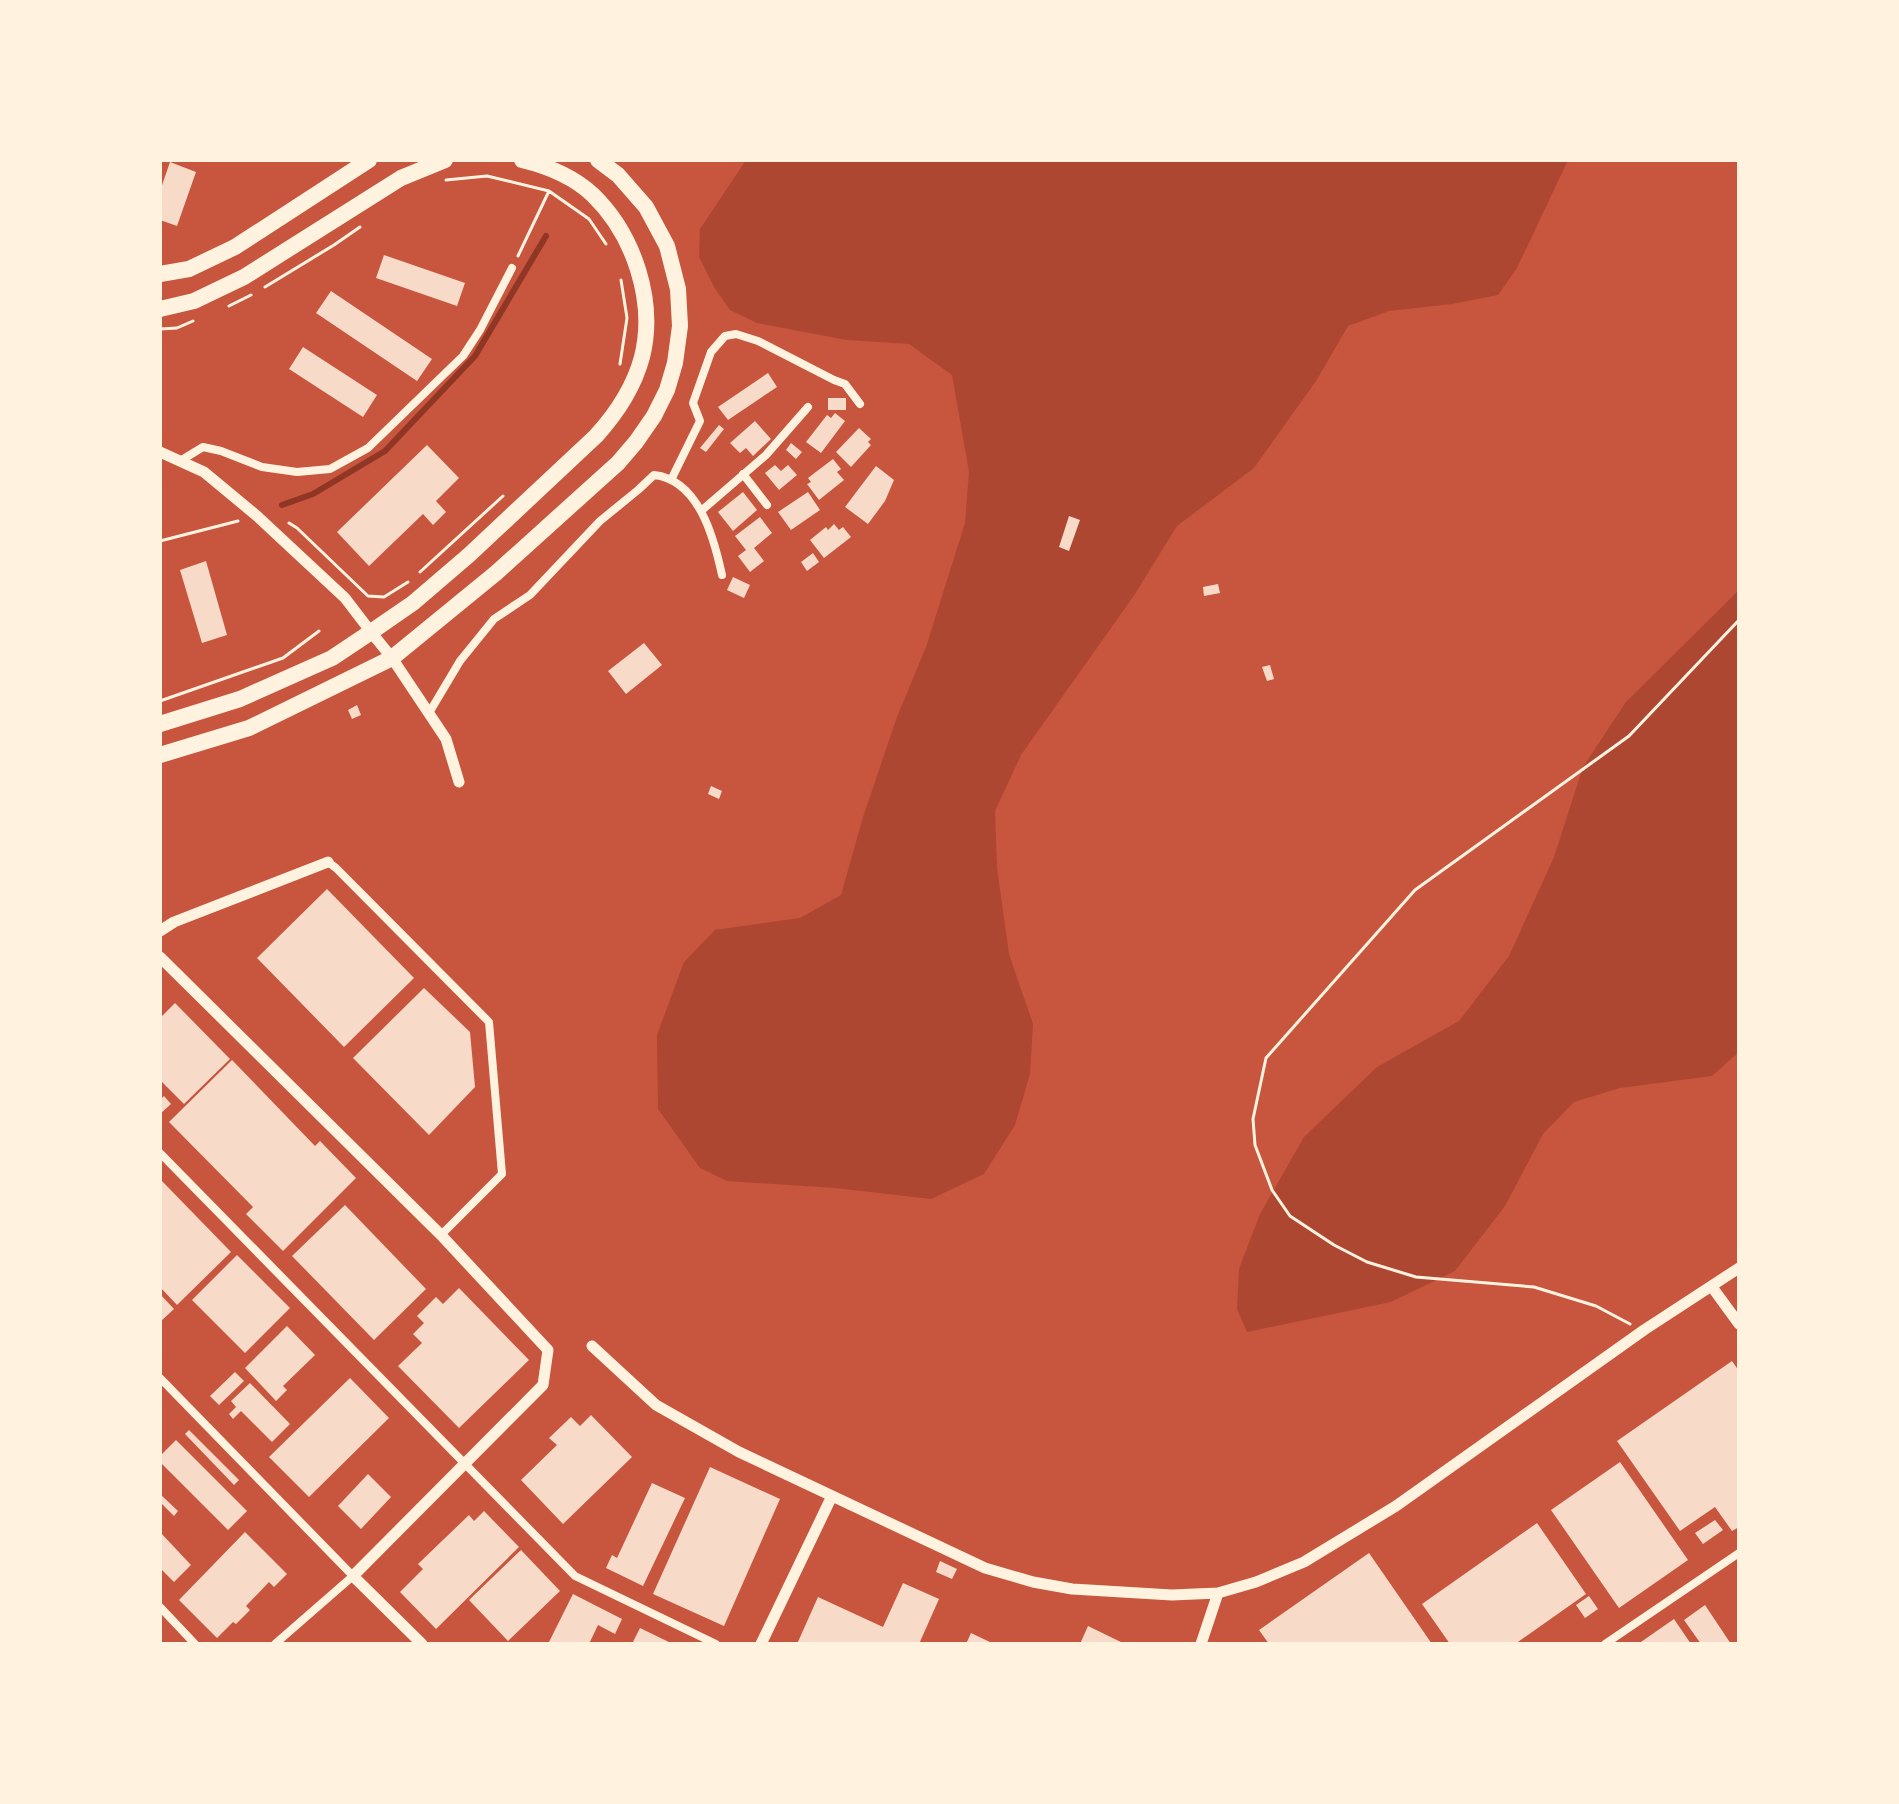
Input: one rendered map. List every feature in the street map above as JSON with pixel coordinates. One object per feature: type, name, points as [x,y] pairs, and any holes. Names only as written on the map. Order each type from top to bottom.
[{"type":"highway","points":[[160,274],[189,269],[235,247],[369,160]]},
{"type":"highway","points":[[160,309],[194,301],[244,277],[401,178],[445,160]]},
{"type":"highway","points":[[160,724],[240,699],[332,658],[371,632],[413,603],[458,565],[610,420],[633,381],[641,358],[646,330],[640,274],[615,221],[592,194],[561,173],[522,160]]},
{"type":"highway","points":[[160,755],[249,728],[392,658],[496,573],[618,463],[636,442],[667,390],[675,363],[680,326],[678,289],[667,246],[646,207],[618,175],[598,160]]},
{"type":"street","points":[[180,461],[203,447],[262,467],[297,472],[330,469],[368,448],[463,356],[512,268]]},
{"type":"street","points":[[671,480],[700,421],[693,403],[711,352],[725,336],[736,334],[758,341],[845,384],[860,404]]},
{"type":"street","points":[[701,511],[766,455],[808,407]]},
{"type":"street","points":[[160,452],[204,472],[257,516],[345,598],[392,658],[446,739],[459,782]]},
{"type":"street","points":[[743,474],[767,505]]},
{"type":"street","points":[[429,713],[460,661],[494,619],[530,595],[600,521],[654,475],[666,476],[685,490],[701,511],[716,546],[722,575]]},
{"type":"street","points":[[160,931],[174,922],[328,862],[489,1022],[502,1174],[441,1235]]},
{"type":"street","points":[[160,957],[441,1235],[548,1350],[543,1385],[353,1576],[275,1644]]},
{"type":"street","points":[[160,1153],[575,1576],[716,1644]]},
{"type":"street","points":[[592,1346],[656,1405],[739,1452],[985,1568],[1072,1589],[1172,1595],[1218,1593],[1256,1582],[1304,1562],[1383,1514],[1644,1330],[1739,1268]]},
{"type":"street","points":[[1712,1287],[1739,1324]]},
{"type":"street","points":[[160,1378],[422,1644]]},
{"type":"street","points":[[761,1644],[832,1496]]},
{"type":"street","points":[[1605,1644],[1739,1553]]},
{"type":"street","points":[[1201,1644],[1218,1593]]},
{"type":"street","points":[[160,1607],[195,1644]]},
{"type":"path","points":[[512,268],[549,191]]},
{"type":"path","points":[[160,541],[257,516]]},
{"type":"path","points":[[1621,1320],[1596,1306],[1534,1287],[1416,1277],[1367,1262],[1334,1245],[1290,1216],[1272,1190],[1255,1145],[1253,1119],[1266,1058],[1415,890],[1629,736],[1739,620]]},
{"type":"path","points":[[160,701],[283,658],[319,631]]},
{"type":"shaded area","points":[[746,160],[1568,160],[1517,268],[1498,295],[1389,311],[1348,326],[1316,381],[1254,468],[1177,526],[1133,597],[1021,755],[995,811],[997,868],[1009,954],[1033,1024],[1030,1074],[1015,1125],[984,1174],[931,1199],[835,1188],[727,1181],[700,1168],[658,1109],[657,1035],[684,962],[715,930],[800,918],[841,895],[863,817],[897,717],[926,647],[965,523],[969,472],[952,375],[909,344],[847,340],[757,323],[730,310],[714,287],[699,257],[700,229]]},
{"type":"shaded area","points":[[1739,590],[1739,1052],[1712,1076],[1620,1088],[1574,1102],[1543,1134],[1505,1206],[1455,1271],[1391,1302],[1247,1332],[1237,1309],[1239,1269],[1260,1214],[1304,1137],[1377,1067],[1459,1021],[1509,956],[1554,857],[1583,767],[1626,702]]},
{"type":"building","points":[[170,162],[196,172],[177,226],[160,220],[160,191]]},
{"type":"building","points":[[384,255],[465,283],[457,306],[376,278]]},
{"type":"building","points":[[331,291],[432,359],[417,381],[316,313]]},
{"type":"building","points":[[303,347],[377,395],[363,417],[289,369]]},
{"type":"building","points":[[768,373],[777,387],[728,420],[718,407]]},
{"type":"building","points":[[828,398],[846,398],[846,410],[828,410]]},
{"type":"building","points":[[835,413],[845,421],[821,453],[806,442],[827,415],[831,418]]},
{"type":"building","points":[[755,421],[771,439],[753,456],[746,448],[740,453],[730,443]]},
{"type":"building","points":[[719,425],[724,429],[706,452],[700,448]]},
{"type":"building","points":[[859,428],[871,439],[868,442],[871,445],[851,467],[836,452]]},
{"type":"building","points":[[791,443],[802,452],[796,459],[786,450]]},
{"type":"building","points":[[427,445],[459,478],[436,501],[446,512],[433,525],[423,514],[369,566],[337,532]]},
{"type":"building","points":[[833,459],[841,469],[837,472],[844,480],[819,500],[807,484],[811,482],[808,478]]},
{"type":"building","points":[[775,465],[781,471],[788,465],[797,475],[779,490],[765,473]]},
{"type":"building","points":[[876,466],[894,480],[885,501],[868,524],[845,507]]},
{"type":"building","points":[[743,492],[757,510],[733,531],[718,512]]},
{"type":"building","points":[[808,492],[820,510],[791,530],[778,512]]},
{"type":"building","points":[[1069,516],[1080,520],[1069,551],[1059,547]]},
{"type":"building","points":[[760,517],[772,533],[754,548],[764,561],[750,572],[738,556],[746,550],[735,536]]},
{"type":"building","points":[[834,524],[839,530],[843,527],[851,537],[824,558],[810,540]]},
{"type":"building","points":[[813,553],[819,562],[807,571],[801,562]]},
{"type":"building","points":[[206,561],[227,635],[202,643],[180,570]]},
{"type":"building","points":[[733,577],[750,585],[744,598],[727,590]]},
{"type":"building","points":[[1218,584],[1220,593],[1204,596],[1203,587]]},
{"type":"building","points":[[644,643],[662,665],[626,694],[608,671]]},
{"type":"building","points":[[1270,665],[1274,679],[1267,681],[1262,667]]},
{"type":"building","points":[[357,705],[361,715],[352,719],[348,710]]},
{"type":"building","points":[[711,786],[722,791],[719,799],[708,794]]},
{"type":"building","points":[[327,889],[414,978],[344,1047],[257,958]]},
{"type":"building","points":[[424,988],[470,1032],[475,1087],[429,1135],[353,1058]]},
{"type":"building","points":[[175,1003],[230,1059],[184,1104],[160,1080],[160,1018]]},
{"type":"building","points":[[232,1060],[315,1146],[320,1141],[356,1178],[283,1251],[246,1214],[253,1207],[169,1122]]},
{"type":"building","points":[[164,1096],[171,1104],[160,1114],[160,1100]]},
{"type":"building","points":[[160,1179],[231,1252],[177,1305],[160,1287]]},
{"type":"building","points":[[345,1205],[426,1289],[374,1340],[292,1256]]},
{"type":"building","points":[[237,1255],[290,1308],[245,1353],[192,1300]]},
{"type":"building","points":[[459,1288],[529,1360],[459,1428],[398,1366],[422,1343],[413,1334],[424,1323],[417,1316],[436,1297],[443,1304]]},
{"type":"building","points":[[160,1294],[174,1309],[160,1322]]},
{"type":"building","points":[[287,1326],[315,1355],[283,1386],[287,1390],[276,1401],[245,1368]]},
{"type":"building","points":[[1732,1361],[1739,1371],[1739,1527],[1732,1531],[1715,1507],[1680,1531],[1617,1441]]},
{"type":"building","points":[[235,1372],[244,1381],[219,1405],[210,1396]]},
{"type":"building","points":[[350,1378],[389,1418],[309,1497],[269,1457]]},
{"type":"building","points":[[250,1383],[290,1424],[272,1442],[241,1411],[233,1419],[229,1414],[236,1407],[231,1401]]},
{"type":"building","points":[[591,1415],[632,1457],[563,1524],[521,1480],[557,1445],[549,1438],[571,1417],[580,1426]]},
{"type":"building","points":[[189,1430],[239,1480],[234,1485],[185,1434]]},
{"type":"building","points":[[176,1440],[247,1511],[228,1530],[160,1462],[160,1456]]},
{"type":"building","points":[[1620,1462],[1688,1560],[1619,1608],[1551,1510]]},
{"type":"building","points":[[710,1467],[780,1499],[724,1626],[653,1594]]},
{"type":"building","points":[[368,1474],[391,1497],[361,1529],[338,1506]]},
{"type":"building","points":[[652,1483],[685,1498],[643,1586],[606,1568],[612,1555],[617,1558]]},
{"type":"building","points":[[160,1494],[178,1511],[174,1516],[160,1502]]},
{"type":"building","points":[[484,1511],[519,1547],[436,1629],[400,1592],[423,1569],[418,1564],[469,1515],[474,1521]]},
{"type":"building","points":[[1715,1520],[1723,1530],[1703,1544],[1695,1533]]},
{"type":"building","points":[[1537,1523],[1586,1594],[1515,1644],[1450,1644],[1422,1604]]},
{"type":"building","points":[[160,1532],[191,1565],[174,1582],[160,1568]]},
{"type":"building","points":[[245,1532],[287,1574],[274,1587],[269,1582],[246,1606],[250,1610],[217,1638],[179,1600]]},
{"type":"building","points":[[521,1550],[560,1591],[508,1641],[469,1600]]},
{"type":"building","points":[[1369,1553],[1432,1644],[1269,1644],[1259,1630]]},
{"type":"building","points":[[940,1561],[957,1569],[952,1579],[936,1572]]},
{"type":"building","points":[[903,1583],[939,1599],[919,1644],[797,1644],[818,1597],[883,1627]]},
{"type":"building","points":[[573,1594],[622,1619],[615,1634],[598,1625],[589,1644],[548,1644]]},
{"type":"building","points":[[1589,1596],[1598,1609],[1585,1618],[1576,1605]]},
{"type":"building","points":[[1705,1605],[1731,1644],[1701,1644],[1684,1620]]},
{"type":"building","points":[[1674,1619],[1691,1644],[1638,1644]]},
{"type":"building","points":[[1088,1626],[1125,1644],[1080,1644]]},
{"type":"building","points":[[640,1628],[673,1644],[632,1644]]},
{"type":"building","points":[[971,1633],[994,1644],[966,1644]]},
{"type":"waterway","points":[[282,505],[313,494],[385,451],[475,356],[546,236]]}]
